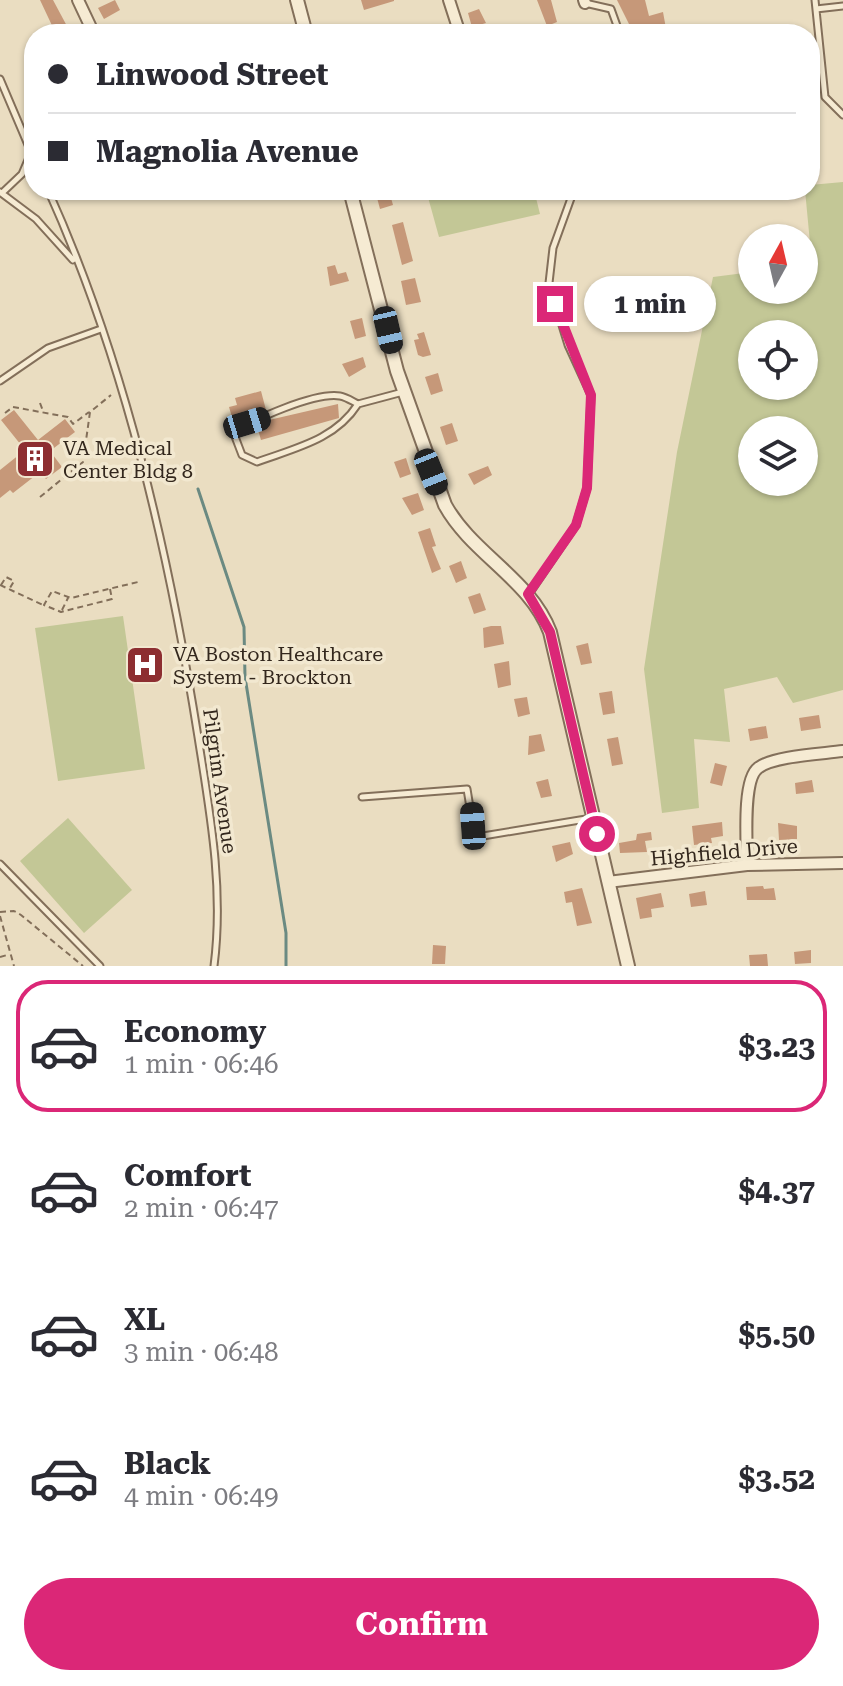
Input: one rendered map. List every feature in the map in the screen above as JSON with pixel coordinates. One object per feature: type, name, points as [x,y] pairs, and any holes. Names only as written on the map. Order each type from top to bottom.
[{"type":"street","points":[[78,0],[89,24]]},
{"type":"street","points":[[297,0],[303,24]]},
{"type":"street","points":[[449,0],[457,24]]},
{"type":"street","points":[[353,200],[404,392],[451,515],[528,594],[550,632],[628,966]]},
{"type":"street","points":[[747,865],[748,788],[752,773],[766,763],[843,751]]},
{"type":"street","name":"Highfield Drive","points":[[608,882],[747,865],[843,863]]},
{"type":"lane","points":[[815,0],[818,24]]},
{"type":"lane","points":[[585,2],[611,9],[616,24]]},
{"type":"lane","points":[[816,9],[843,6]]},
{"type":"lane","points":[[820,48],[825,97],[843,115]]},
{"type":"lane","points":[[0,79],[24,135]]},
{"type":"lane","points":[[24,171],[1,193],[36,219],[76,264]]},
{"type":"lane","name":"Pilgrim Avenue","points":[[52,200],[101,329],[155,513],[192,700],[218,883],[214,966]]},
{"type":"lane","points":[[528,594],[576,525],[587,488],[591,395],[568,345],[549,283],[553,248],[570,200]]},
{"type":"lane","points":[[1,379],[48,348],[101,329]]},
{"type":"lane","points":[[358,404],[348,420],[322,438],[257,462],[242,455],[234,434],[247,423],[299,404],[339,396],[358,404],[404,392]]},
{"type":"lane","points":[[362,797],[467,789],[473,826],[483,836],[593,818]]},
{"type":"lane","points":[[0,864],[100,966]]},
{"type":"path","points":[[5,413],[13,407],[68,417],[73,424],[111,395]]},
{"type":"path","points":[[40,403],[43,413]]},
{"type":"path","points":[[40,497],[83,462],[90,412]]},
{"type":"path","points":[[72,446],[85,450]]},
{"type":"path","points":[[9,590],[14,581],[6,577],[0,586],[9,590],[44,605],[61,612],[112,599],[110,589]]},
{"type":"path","points":[[44,605],[52,591],[68,597],[79,596],[138,582]]},
{"type":"path","points":[[79,596],[82,607]]},
{"type":"path","points":[[61,612],[68,597]]},
{"type":"path","points":[[14,966],[0,914],[9,910],[21,915],[80,965]]},
{"type":"path","points":[[0,957],[7,955]]},
{"type":"green space","points":[[843,182],[843,690],[793,703],[777,677],[724,689],[730,742],[694,739],[699,808],[662,813],[644,669],[677,452],[713,277],[738,274],[738,304],[818,304],[818,224],[808,224],[806,200],[820,200],[820,184]]},
{"type":"green space","points":[[429,200],[536,200],[540,214],[439,237]]},
{"type":"green space","points":[[123,616],[145,769],[58,781],[35,628]]},
{"type":"green space","points":[[68,818],[132,890],[84,933],[20,861]]},
{"type":"building","points":[[40,0],[53,0],[66,24],[51,24]]},
{"type":"building","points":[[115,0],[120,10],[104,19],[98,8]]},
{"type":"building","points":[[361,0],[394,0],[394,1],[364,10]]},
{"type":"building","points":[[537,0],[551,0],[557,22],[546,24]]},
{"type":"building","points":[[617,0],[645,0],[649,16],[663,12],[665,24],[629,24]]},
{"type":"building","points":[[479,9],[486,23],[471,24],[468,13]]},
{"type":"building","points":[[378,200],[392,200],[393,205],[380,209]]},
{"type":"building","points":[[403,222],[413,261],[402,265],[392,225]]},
{"type":"building","points":[[335,265],[338,274],[346,272],[349,281],[330,286],[327,267]]},
{"type":"building","points":[[415,278],[421,302],[406,305],[401,281]]},
{"type":"building","points":[[362,318],[366,336],[355,339],[350,321]]},
{"type":"building","points":[[424,332],[431,355],[423,357],[418,355],[414,340],[419,339],[417,334]]},
{"type":"building","points":[[363,357],[366,367],[349,377],[342,364]]},
{"type":"building","points":[[438,373],[443,391],[431,395],[425,377]]},
{"type":"building","points":[[261,391],[266,410],[234,424],[229,407],[237,405],[235,398]]},
{"type":"building","points":[[338,404],[339,418],[261,440],[257,426],[269,420]]},
{"type":"building","name":"VA Medical Center Bldg 8","points":[[14,410],[38,440],[65,419],[75,432],[50,451],[62,467],[46,479],[40,472],[13,493],[10,490],[0,498],[0,470],[25,450],[1,420]]},
{"type":"building","points":[[452,423],[458,441],[446,445],[440,427]]},
{"type":"building","points":[[406,458],[411,474],[400,478],[394,462]]},
{"type":"building","points":[[488,466],[492,475],[474,485],[468,474]]},
{"type":"building","points":[[418,493],[424,510],[412,515],[402,498]]},
{"type":"building","points":[[430,528],[436,546],[432,547],[441,569],[432,573],[418,532]]},
{"type":"building","points":[[461,561],[467,578],[456,583],[449,566]]},
{"type":"building","points":[[480,593],[486,610],[474,614],[468,597]]},
{"type":"building","points":[[501,626],[504,644],[484,648],[483,628]]},
{"type":"building","points":[[588,643],[592,663],[581,665],[576,646]]},
{"type":"building","points":[[509,661],[511,685],[498,688],[494,664]]},
{"type":"building","points":[[612,691],[615,713],[603,715],[599,693]]},
{"type":"building","points":[[527,697],[530,714],[518,717],[514,699]]},
{"type":"building","points":[[819,715],[821,728],[801,731],[799,718]]},
{"type":"building","points":[[766,726],[768,738],[750,741],[748,729]]},
{"type":"building","points":[[541,734],[545,751],[528,755],[529,736]]},
{"type":"building","points":[[618,737],[623,764],[612,766],[607,739]]},
{"type":"building","points":[[715,763],[727,766],[722,786],[710,783]]},
{"type":"building","points":[[548,779],[552,796],[541,798],[536,782]]},
{"type":"building","points":[[812,780],[814,792],[796,794],[795,783]]},
{"type":"building","points":[[722,822],[723,836],[711,838],[712,843],[694,845],[692,826]]},
{"type":"building","points":[[778,823],[797,826],[797,839],[779,840]]},
{"type":"building","points":[[651,832],[652,840],[645,841],[647,852],[620,853],[619,843],[636,840],[637,834]]},
{"type":"building","points":[[570,842],[573,854],[556,862],[552,846]]},
{"type":"building","points":[[763,886],[764,889],[774,888],[776,900],[747,900],[746,887]]},
{"type":"building","points":[[582,888],[592,923],[577,926],[572,902],[566,903],[564,892]]},
{"type":"building","points":[[705,891],[707,905],[691,907],[689,894]]},
{"type":"building","points":[[661,893],[664,907],[651,909],[652,917],[640,919],[636,898]]},
{"type":"building","points":[[433,945],[446,946],[445,964],[432,964]]},
{"type":"building","points":[[811,950],[811,963],[795,964],[794,952]]},
{"type":"building","points":[[767,954],[768,966],[750,966],[749,955]]},
{"type":"waterway","points":[[198,489],[244,627],[245,677],[286,933],[286,966]]},
{"type":"place","name":"VA Medical Center Bldg 8","points":[[35,459]]},
{"type":"place","name":"VA Boston Healthcare System - Brockton","points":[[145,665]]},
{"type":"route","points":[[555,304],[568,345],[591,395],[592,440],[587,488],[576,525],[528,594],[550,632],[597,834]]}]
